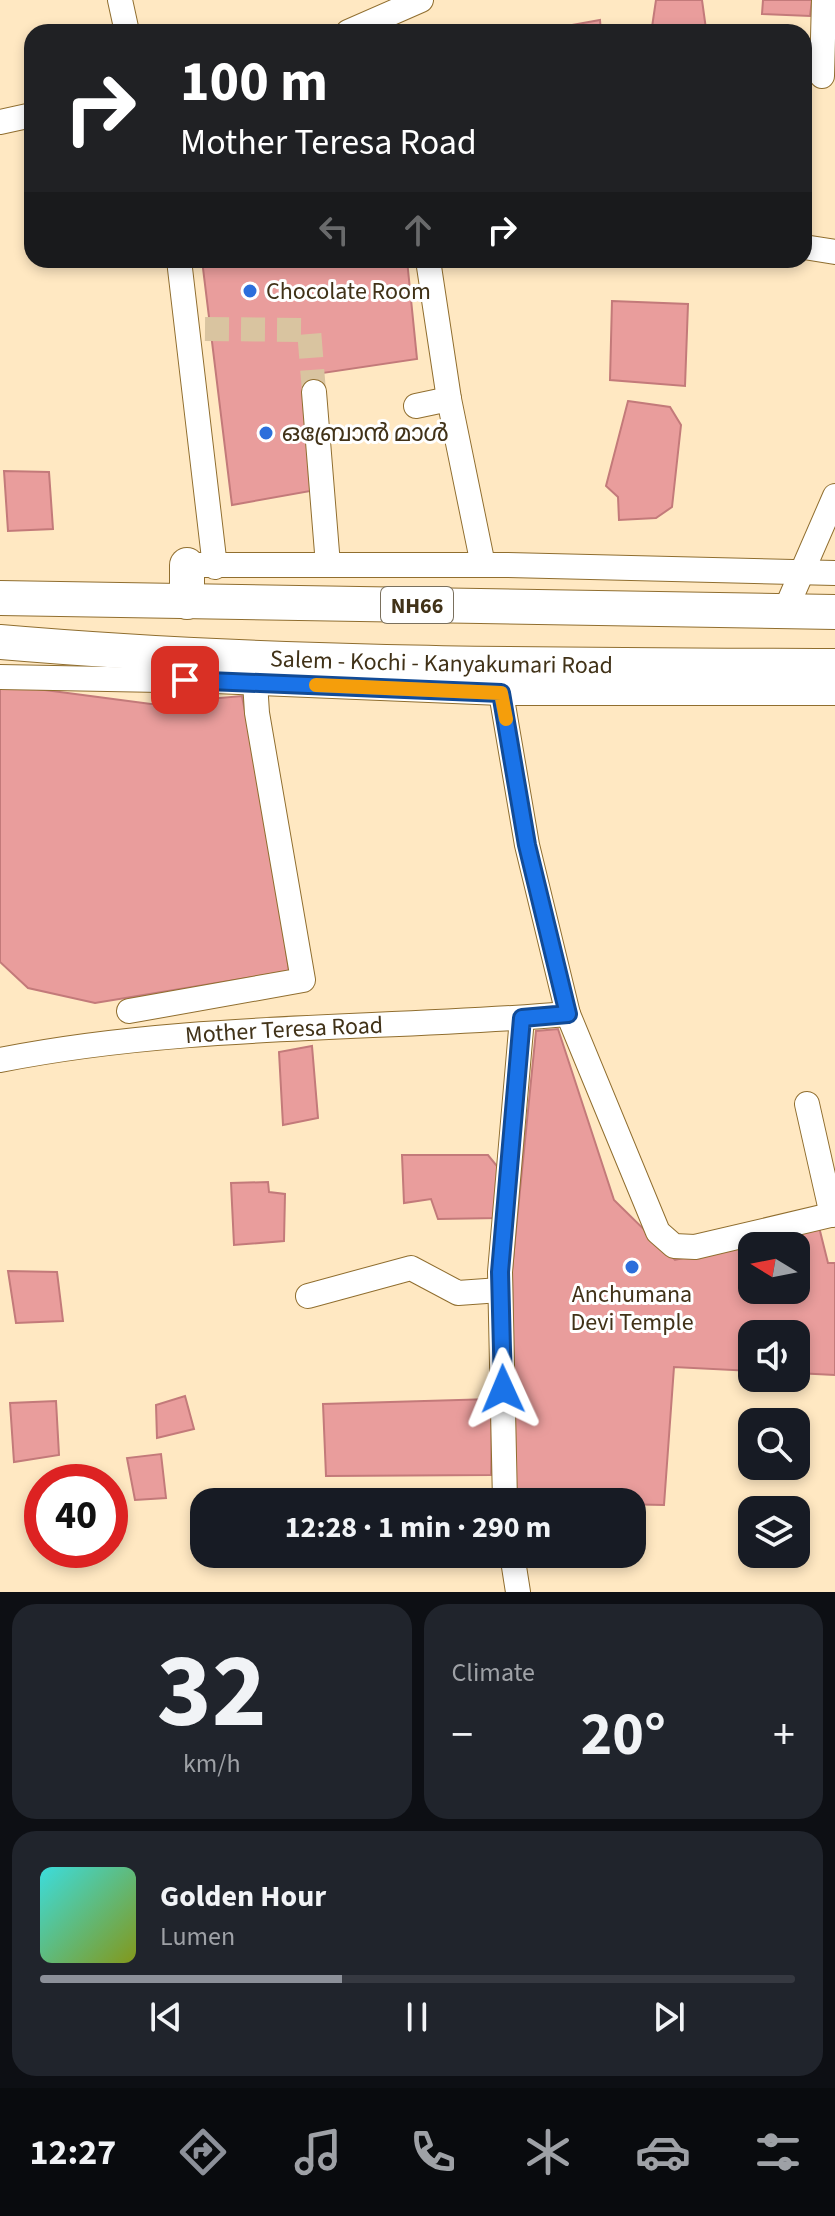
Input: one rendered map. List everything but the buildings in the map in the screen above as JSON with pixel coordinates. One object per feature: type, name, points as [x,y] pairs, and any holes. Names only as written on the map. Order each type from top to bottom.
[{"type":"highway","points":[[187,602],[201,566]]},
{"type":"highway","name":"NH66","points":[[0,598],[835,612]]},
{"type":"highway","name":"Salem - Kochi - Kanyakumari Road","points":[[0,642],[374,674],[835,666]]},
{"type":"street","points":[[120,0],[125,24]]},
{"type":"street","points":[[366,24],[421,0]]},
{"type":"street","points":[[822,76],[824,0]]},
{"type":"street","points":[[0,122],[24,117]]},
{"type":"street","points":[[812,248],[835,252]]},
{"type":"street","points":[[181,268],[197,329],[201,566],[483,565],[835,573]]},
{"type":"street","points":[[429,268],[449,399],[483,565]]},
{"type":"street","points":[[314,392],[328,565]]},
{"type":"street","points":[[416,406],[449,399]]},
{"type":"street","points":[[785,611],[835,496]]},
{"type":"street","points":[[0,677],[255,682],[374,674],[501,693],[835,693]]},
{"type":"street","points":[[129,1011],[303,980],[257,713],[255,682]]},
{"type":"street","points":[[501,693],[527,845],[568,1014],[658,1232],[674,1246],[695,1247],[833,1215],[807,1104]]},
{"type":"street","name":"Mother Teresa Road","points":[[0,1060],[38,1052],[238,1033],[568,1014]]},
{"type":"street","points":[[505,1488],[500,1290],[522,1018]]},
{"type":"street","points":[[308,1296],[411,1268],[458,1293],[500,1290]]},
{"type":"street","points":[[514,1568],[518,1592]]},
{"type":"tunnel","points":[[205,329],[309,330],[314,392]]},
{"type":"slow traffic","points":[[316,685],[501,693],[506,719]]},
{"type":"place","name":"Chocolate Room","points":[[250,291]]},
{"type":"place","name":"ഒബ്രോൻ മാൾ","points":[[266,433]]},
{"type":"place","name":"Anchumana Devi Temple","points":[[632,1267]]},
{"type":"route","points":[[185,680],[501,693],[527,845],[568,1014],[522,1018],[500,1272],[503,1389]]}]
